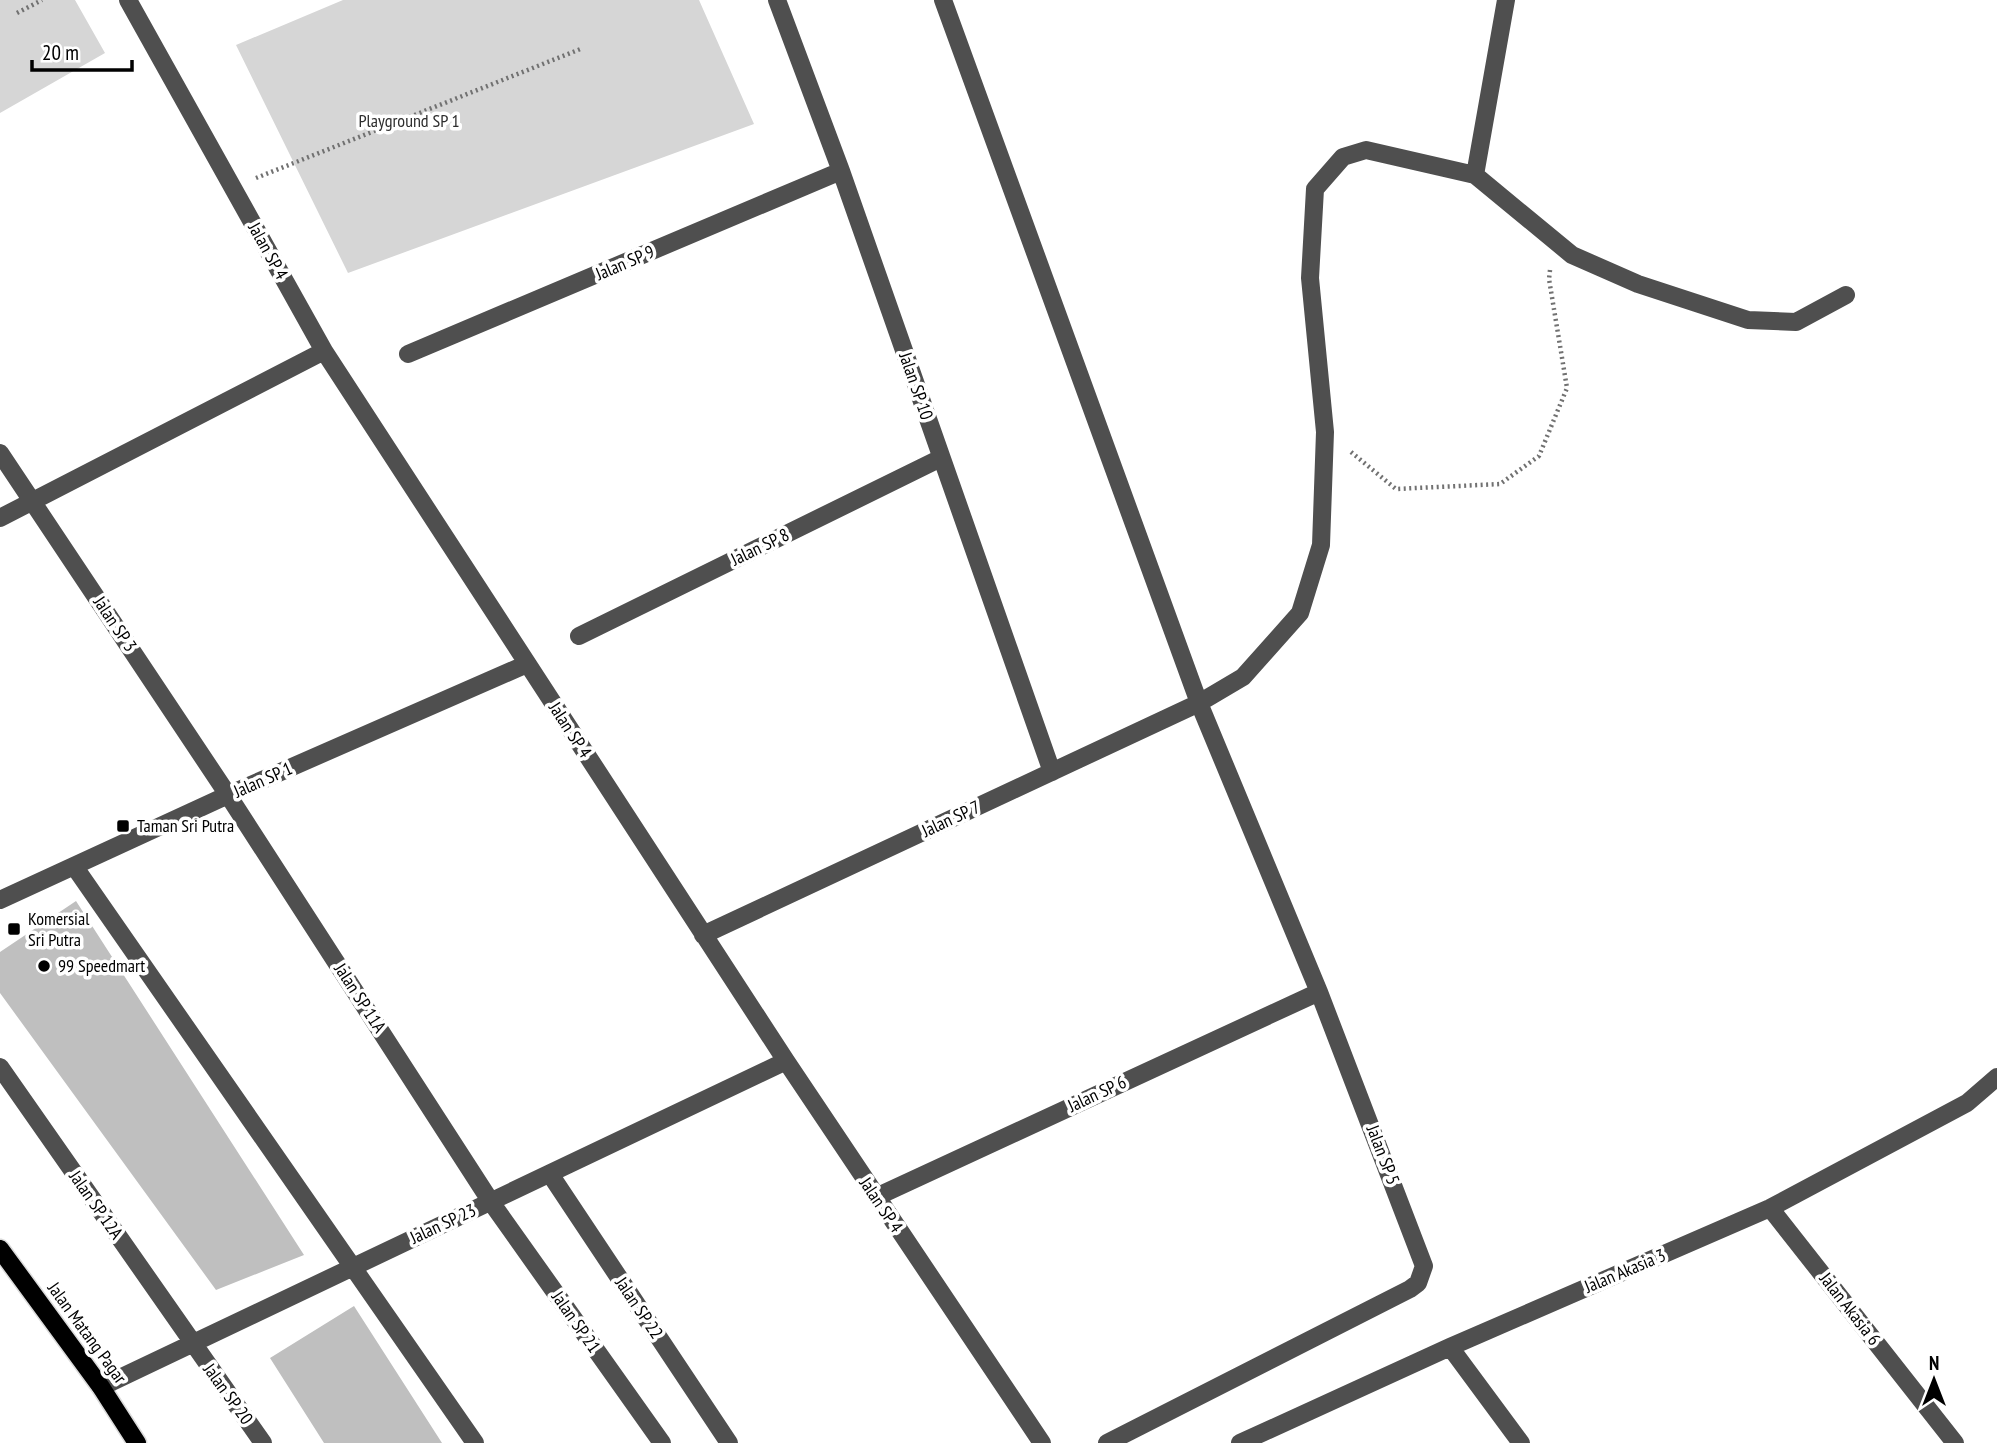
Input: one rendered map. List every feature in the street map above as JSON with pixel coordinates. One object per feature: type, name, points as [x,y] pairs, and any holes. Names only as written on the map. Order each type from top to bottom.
[{"type":"main road","name":"Jalan Matang Pagar","points":[[0,1249],[101,1387],[137,1443]]},
{"type":"street","name":"Jalan SP 4","points":[[128,0],[324,351],[703,935],[1042,1443]]},
{"type":"street","name":"Jalan SP 10","points":[[777,0],[841,172],[1052,772]]},
{"type":"street","name":"Jalan SP 5","points":[[943,0],[1199,703],[1319,992],[1423,1257],[1423,1276],[1410,1289],[1107,1443]]},
{"type":"street","points":[[1506,0],[1475,175],[1572,255],[1638,284],[1748,320],[1796,321],[1846,295]]},
{"type":"street","name":"Jalan SP 7","points":[[703,935],[1199,703],[1243,677],[1300,613],[1321,545],[1325,432],[1310,278],[1315,189],[1343,157],[1366,150],[1475,175]]},
{"type":"street","name":"Jalan SP 9","points":[[408,354],[841,172]]},
{"type":"street","points":[[0,518],[324,351]]},
{"type":"street","name":"Jalan SP 3","points":[[0,453],[228,795]]},
{"type":"street","name":"Jalan SP 8","points":[[579,636],[942,458]]},
{"type":"street","name":"Jalan SP 1","points":[[0,900],[228,795],[527,664]]},
{"type":"street","name":"Jalan SP 11A","points":[[228,795],[491,1202]]},
{"type":"street","points":[[74,866],[475,1443]]},
{"type":"street","name":"Jalan SP 6","points":[[876,1197],[1319,992]]},
{"type":"street","name":"Jalan SP 23","points":[[101,1387],[786,1061]]},
{"type":"street","name":"Jalan SP 12A","points":[[0,1067],[193,1344]]},
{"type":"street","name":"Jalan Akasia 3","points":[[1240,1443],[1450,1347],[1770,1208],[1968,1103],[1997,1077]]},
{"type":"street","name":"Jalan SP 22","points":[[550,1174],[729,1443]]},
{"type":"street","name":"Jalan SP 21","points":[[491,1202],[662,1443]]},
{"type":"street","name":"Jalan Akasia 6","points":[[1770,1208],[1955,1443]]},
{"type":"street","name":"Jalan SP 20","points":[[193,1344],[263,1443]]},
{"type":"street","points":[[1450,1347],[1521,1443]]},
{"type":"path","points":[[17,13],[42,0]]},
{"type":"path","points":[[233,187],[583,48]]},
{"type":"path","points":[[1325,432],[1396,489],[1500,484],[1539,456],[1567,388],[1549,279],[1555,240]]},
{"type":"green space","points":[[0,0],[75,0],[105,53],[0,113]]},
{"type":"green space","name":"Playground SP 1","points":[[343,0],[699,0],[754,124],[348,273],[236,45]]},
{"type":"building","points":[[76,901],[304,1255],[216,1290],[0,993],[0,952]]},
{"type":"building","points":[[354,1306],[442,1443],[324,1443],[270,1358]]},
{"type":"place","name":"Taman Sri Putra","points":[[123,826]]},
{"type":"place","name":"Komersial Sri Putra","points":[[14,929]]},
{"type":"place","name":"99 Speedmart","points":[[44,966]]}]
